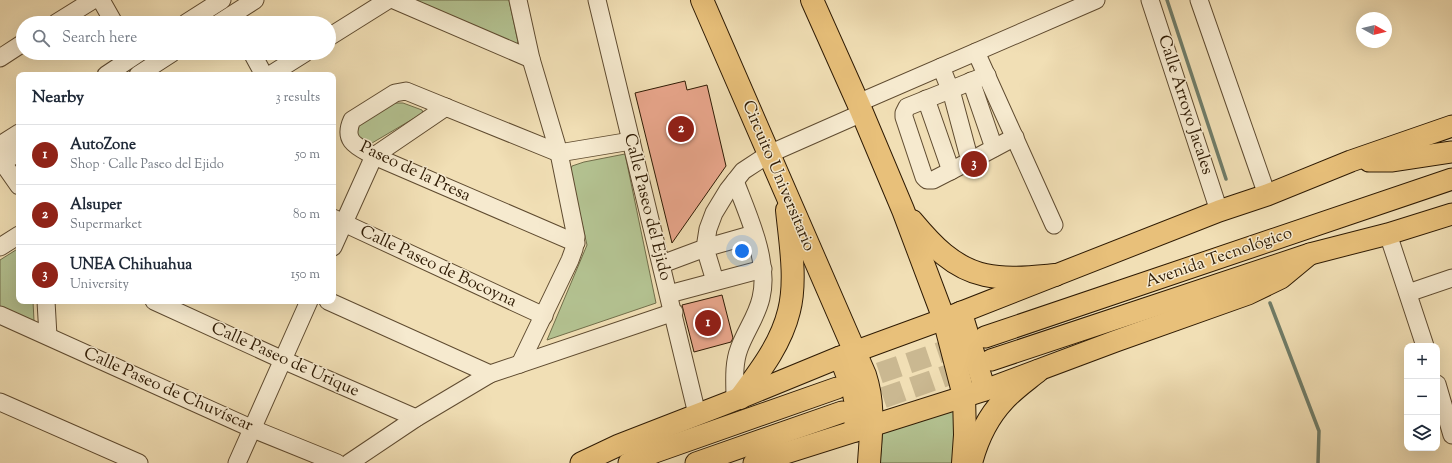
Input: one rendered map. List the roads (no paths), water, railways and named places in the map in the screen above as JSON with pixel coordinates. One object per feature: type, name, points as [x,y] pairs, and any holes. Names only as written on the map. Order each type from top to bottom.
[{"type":"highway","name":"Circuito Universitario","points":[[702,0],[786,193],[847,354],[868,385],[872,415],[863,428],[869,463]]},
{"type":"highway","points":[[812,0],[903,210],[953,316],[964,396],[965,435],[963,463]]},
{"type":"highway","points":[[737,399],[768,360],[781,335],[790,310],[792,283],[786,193]]},
{"type":"highway","points":[[903,210],[946,257],[963,267],[985,275],[1013,278],[1055,275]]},
{"type":"highway","points":[[971,463],[975,446],[988,421],[1004,400],[1038,371]]},
{"type":"main road","points":[[581,463],[619,445],[847,354],[953,316],[1351,161],[1452,126]]},
{"type":"main road","points":[[1351,161],[1391,161],[1452,152]]},
{"type":"main road","name":"Avenida Tecnológico","points":[[985,336],[1452,179]]},
{"type":"main road","name":"Avenida Tecnológico","points":[[991,360],[1310,254],[1388,234],[1452,214]]},
{"type":"main road","points":[[764,462],[863,428],[985,390],[1248,294],[1281,278],[1310,254]]},
{"type":"main road","points":[[953,316],[985,390]]},
{"type":"main road","points":[[629,463],[837,388]]},
{"type":"main road","points":[[696,463],[842,412]]},
{"type":"street","points":[[67,16],[93,0]]},
{"type":"street","points":[[101,0],[110,16]]},
{"type":"street","points":[[197,16],[222,0],[227,16]]},
{"type":"street","points":[[234,16],[255,0]]},
{"type":"street","points":[[336,33],[388,0]]},
{"type":"street","points":[[394,0],[531,59]]},
{"type":"street","points":[[518,0],[531,59],[559,153],[575,226],[576,243],[570,260],[520,364]]},
{"type":"street","name":"Calle Paseo del Ejido","points":[[597,0],[674,312],[697,414]]},
{"type":"street","points":[[715,282],[705,248],[708,229],[714,213],[742,171],[770,154],[941,67],[1096,0]]},
{"type":"street","name":"Calle Arroyo Jacales","points":[[1150,0],[1220,211]]},
{"type":"street","points":[[1198,0],[1267,194]]},
{"type":"street","points":[[0,58],[16,48]]},
{"type":"street","points":[[976,52],[1054,225]]},
{"type":"street","points":[[110,72],[127,60]]},
{"type":"street","points":[[143,72],[161,60]]},
{"type":"street","points":[[256,60],[262,72]]},
{"type":"street","points":[[275,72],[294,60]]},
{"type":"street","points":[[941,67],[950,89],[970,162]]},
{"type":"street","points":[[987,75],[907,107],[904,113],[924,177],[929,180],[933,180],[970,162],[1015,137]]},
{"type":"street","points":[[971,81],[994,148]]},
{"type":"street","name":"Paseo de la Presa","points":[[559,153],[406,92],[395,93],[352,120],[349,126],[351,140],[354,145],[374,156],[576,243]]},
{"type":"street","points":[[926,99],[951,171]]},
{"type":"street","points":[[336,231],[338,220],[374,156],[446,107]]},
{"type":"street","points":[[0,145],[16,134]]},
{"type":"street","points":[[559,153],[631,142]]},
{"type":"street","points":[[16,154],[1,162],[16,182]]},
{"type":"street","points":[[735,181],[754,234],[763,269],[764,281],[761,299],[739,349],[736,362],[737,399]]},
{"type":"street","name":"Calle Paseo de Bocoyna","points":[[338,220],[544,316]]},
{"type":"street","points":[[662,264],[705,248],[754,234]]},
{"type":"street","points":[[1388,234],[1424,343]]},
{"type":"street","points":[[0,247],[16,237]]},
{"type":"street","points":[[669,294],[763,269]]},
{"type":"street","points":[[1408,293],[1452,279]]},
{"type":"street","points":[[46,304],[48,336]]},
{"type":"street","name":"Calle Paseo de Urique","points":[[161,304],[283,360],[416,418]]},
{"type":"street","points":[[237,463],[308,304]]},
{"type":"street","points":[[335,304],[490,374]]},
{"type":"street","points":[[349,463],[416,418],[490,374],[674,312]]},
{"type":"street","name":"Calle Paseo de Chuvíscar","points":[[0,315],[253,429],[337,463]]},
{"type":"street","points":[[1440,394],[1452,435]]},
{"type":"street","points":[[0,402],[139,463]]},
{"type":"waterway","points":[[1167,0],[1226,179]]},
{"type":"waterway","points":[[1270,303],[1319,431],[1318,463]]},
{"type":"tunnel","points":[[850,383],[968,343]]},
{"type":"tunnel","points":[[854,408],[974,366]]},
{"type":"place","name":"Alsuper","points":[[681,129]]},
{"type":"place","name":"UNEA Chihuahua","points":[[974,164]]},
{"type":"place","name":"AutoZone","points":[[708,323]]}]
